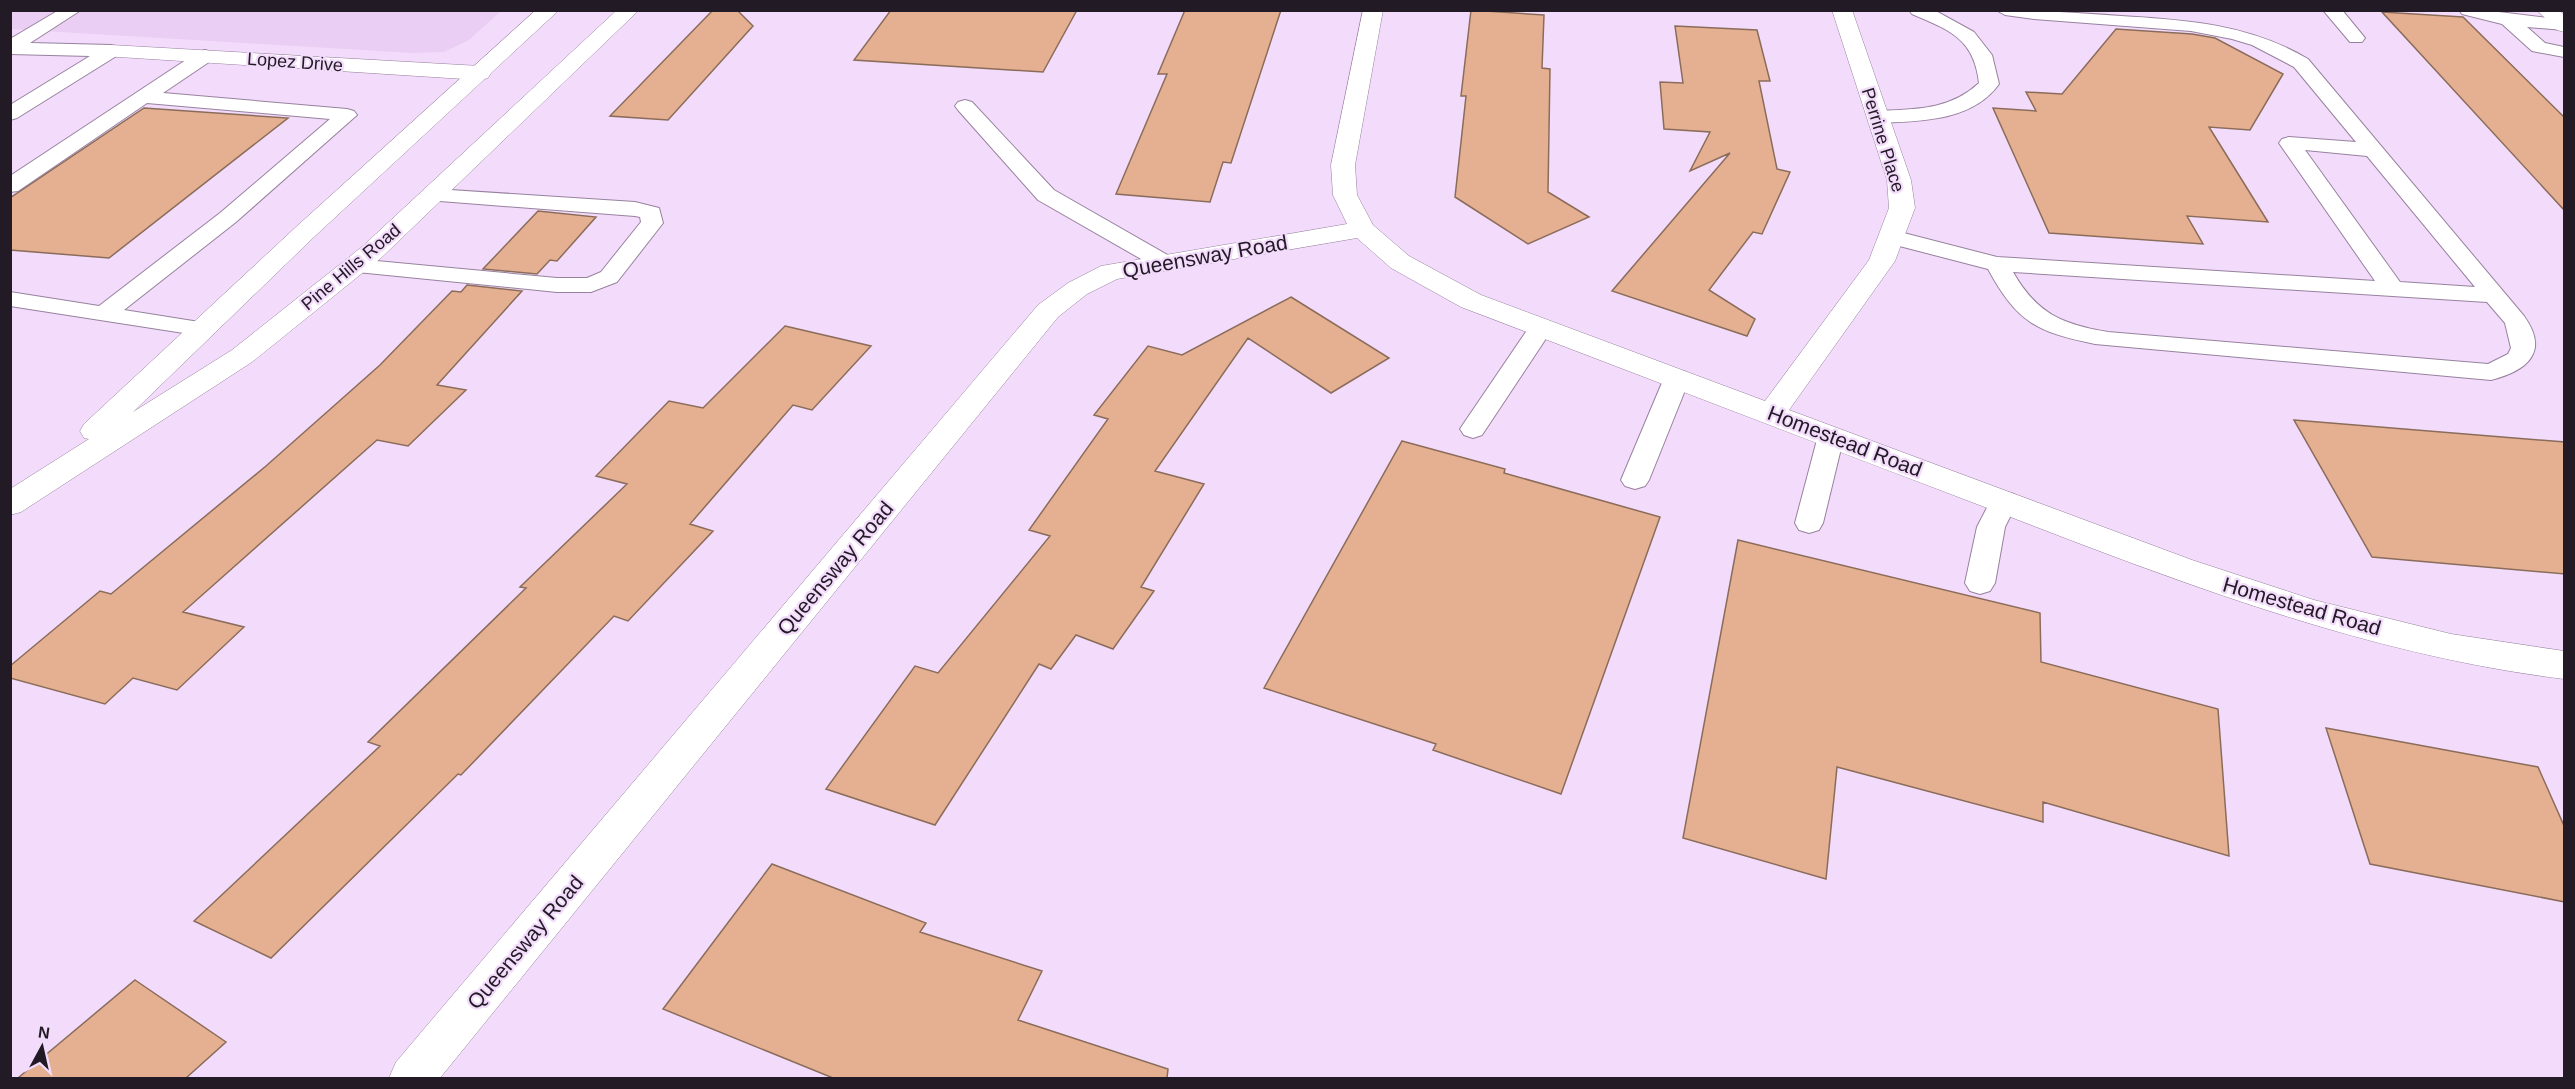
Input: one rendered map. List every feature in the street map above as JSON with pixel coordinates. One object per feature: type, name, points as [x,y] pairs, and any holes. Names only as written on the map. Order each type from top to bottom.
[{"type":"street","name":"Pine Hills Road","points":[[42,482],[304,232],[549,10]]},
{"type":"street","name":"Pine Hills Road","points":[[10,504],[242,356],[355,266],[435,195],[525,106],[628,10]]},
{"type":"street","name":"Homestead Road","points":[[1373,10],[1342,165],[1345,195],[1362,229],[1400,262],[1432,281],[1471,301],[1541,328],[1772,413],[2180,569],[2311,612],[2451,647],[2565,665]]},
{"type":"street","name":"Perrine Place","points":[[1772,413],[1881,261],[1902,208],[1899,180],[1842,10]]},
{"type":"street","points":[[2547,10],[2564,25]]},
{"type":"street","name":"Lopez Drive","points":[[111,51],[480,73]]},
{"type":"street","name":"Queensway Road","points":[[412,1078],[1048,310],[1067,294],[1088,281],[1110,273],[1162,262],[1362,229]]},
{"type":"lane","points":[[10,48],[72,10]]},
{"type":"lane","points":[[1918,10],[1980,31],[2010,17],[2053,16]]},
{"type":"lane","points":[[1997,264],[2012,291],[2024,306],[2048,322],[2080,335],[2121,341],[2491,372],[2510,366],[2523,354],[2526,340],[2516,321],[2301,63],[2270,45],[2202,26],[2053,16],[2005,10]]},
{"type":"lane","points":[[2332,10],[2356,38]]},
{"type":"lane","points":[[2468,10],[2508,20],[2564,25]]},
{"type":"lane","points":[[2508,20],[2539,47],[2565,52]]},
{"type":"lane","points":[[1878,117],[1937,113],[1974,100],[1989,84],[1980,31]]},
{"type":"lane","points":[[10,48],[111,51]]},
{"type":"lane","points":[[10,114],[111,51]]},
{"type":"lane","points":[[10,186],[204,57]]},
{"type":"lane","points":[[103,314],[252,199],[347,115],[144,97]]},
{"type":"lane","points":[[965,106],[1046,195],[1162,262]]},
{"type":"lane","points":[[2374,150],[2289,143],[2393,289]]},
{"type":"lane","points":[[355,266],[557,285],[591,285],[609,277],[652,223],[651,213],[635,209],[435,195]]},
{"type":"lane","points":[[1892,237],[1997,264],[2493,295]]},
{"type":"lane","points":[[10,299],[203,329]]},
{"type":"lane","points":[[1473,429],[1541,328]]},
{"type":"lane","points":[[1635,480],[1677,378]]},
{"type":"lane","points":[[1809,523],[1831,436]]},
{"type":"lane","points":[[1980,583],[1991,527],[2004,501]]},
{"type":"shaded area","points":[[10,11],[501,11],[469,40],[444,52],[411,53],[11,29]]},
{"type":"building","points":[[713,10],[737,10],[753,26],[668,120],[610,116]]},
{"type":"building","points":[[891,10],[1077,10],[1043,72],[854,60]]},
{"type":"building","points":[[1185,10],[1281,10],[1231,163],[1223,162],[1210,202],[1116,194],[1167,74],[1158,74]]},
{"type":"building","points":[[1471,10],[1544,15],[1542,68],[1550,69],[1548,192],[1589,217],[1528,244],[1455,197],[1466,96],[1461,96]]},
{"type":"building","points":[[2382,12],[2463,17],[2565,118],[2565,211]]},
{"type":"building","points":[[1675,26],[1757,30],[1770,81],[1759,81],[1777,169],[1790,172],[1762,234],[1753,232],[1709,290],[1755,319],[1747,336],[1612,291],[1730,153],[1690,171],[1710,132],[1664,129],[1660,82],[1683,83]]},
{"type":"building","points":[[2116,29],[2192,34],[2215,38],[2283,74],[2250,130],[2209,127],[2268,222],[2187,216],[2203,244],[2049,233],[1993,108],[2036,111],[2026,92],[2062,94]]},
{"type":"building","points":[[144,108],[288,118],[109,258],[10,250],[10,198]]},
{"type":"building","points":[[538,211],[596,217],[557,261],[550,260],[537,274],[483,269]]},
{"type":"building","points":[[467,285],[522,291],[437,385],[466,390],[408,446],[377,440],[183,612],[244,627],[177,690],[133,678],[105,704],[10,678],[10,666],[100,591],[111,594],[266,466],[380,365],[452,291],[461,292]]},
{"type":"building","points":[[1291,297],[1389,358],[1331,393],[1248,338],[1155,471],[1204,484],[1141,587],[1154,591],[1113,649],[1076,635],[1051,669],[1039,664],[935,825],[826,789],[915,666],[938,673],[1050,536],[1029,530],[1108,419],[1094,415],[1148,346],[1182,355]]},
{"type":"building","points":[[785,326],[871,346],[812,410],[793,405],[690,524],[713,531],[628,621],[614,616],[461,775],[458,774],[271,958],[194,921],[380,746],[368,742],[526,588],[520,587],[627,484],[596,476],[669,401],[703,408]]},
{"type":"building","points":[[2294,420],[2565,442],[2565,574],[2372,557]]},
{"type":"building","points":[[1402,441],[1505,469],[1504,473],[1660,517],[1561,794],[1433,750],[1436,744],[1264,688]]},
{"type":"building","points":[[1738,540],[2040,613],[2041,662],[2218,709],[2229,856],[2043,802],[2043,822],[1837,767],[1826,879],[1683,838]]},
{"type":"building","points":[[2326,728],[2538,767],[2565,828],[2565,902],[2370,864]]},
{"type":"building","points":[[772,864],[926,923],[920,932],[1042,971],[1018,1020],[1168,1069],[1167,1078],[833,1078],[663,1009]]},
{"type":"building","points":[[135,980],[226,1042],[186,1078],[18,1078]]}]
